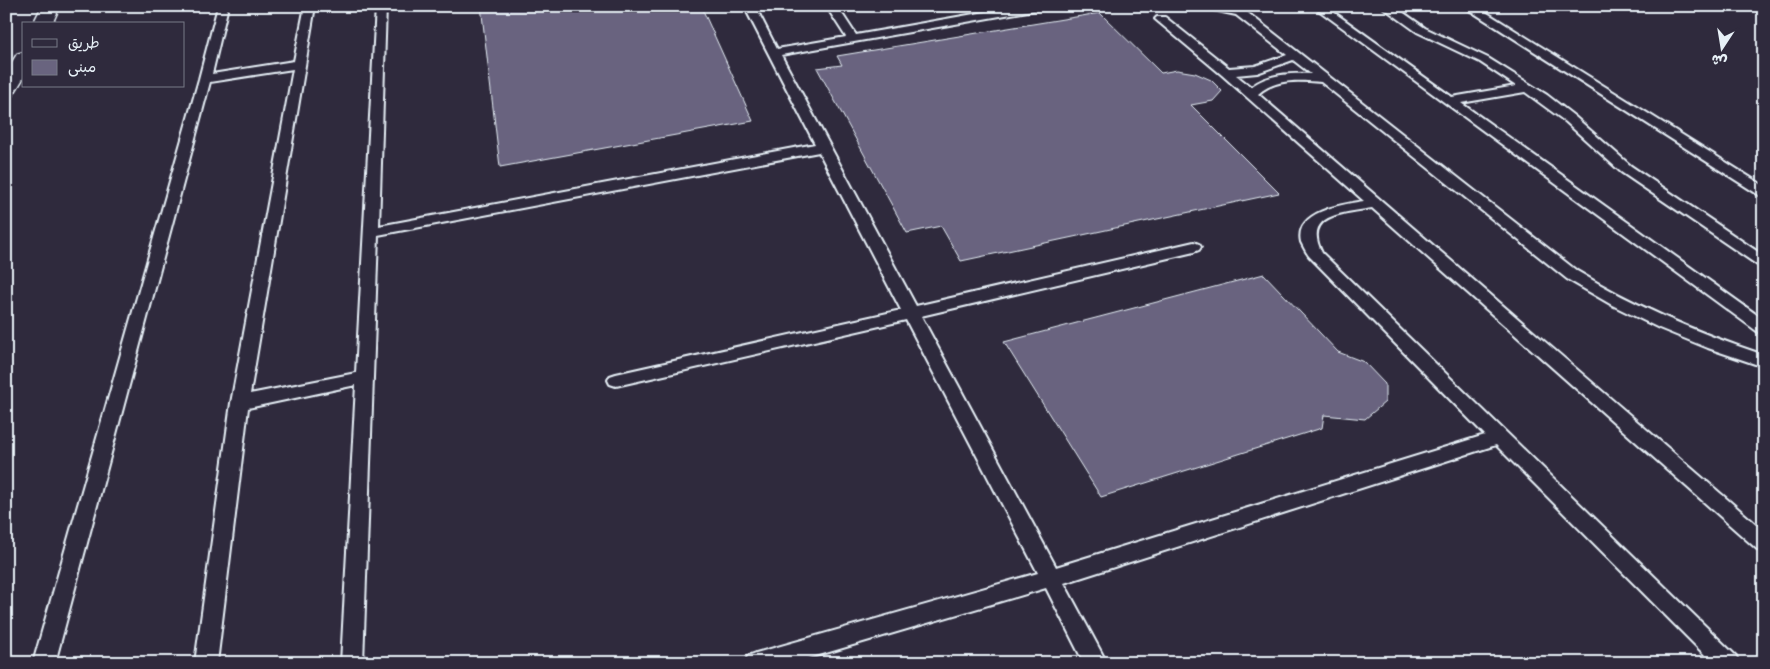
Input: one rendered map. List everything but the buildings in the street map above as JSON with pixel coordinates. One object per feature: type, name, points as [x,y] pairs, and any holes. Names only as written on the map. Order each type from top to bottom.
[{"type":"street","points":[[43,22],[51,6]]},
{"type":"street","points":[[6,91],[22,62]]},
{"type":"lane","points":[[44,663],[205,79],[223,6]]},
{"type":"lane","points":[[206,663],[240,403],[310,6]]},
{"type":"lane","points":[[352,663],[381,6]]},
{"type":"lane","points":[[749,6],[1096,663]]},
{"type":"lane","points":[[832,6],[852,38]]},
{"type":"lane","points":[[773,53],[1039,6]]},
{"type":"lane","points":[[1208,6],[1236,9],[1543,253],[1596,290],[1644,316],[1764,361]]},
{"type":"lane","points":[[1318,6],[1764,328]]},
{"type":"lane","points":[[1386,6],[1421,30],[1484,60],[1558,108],[1626,169],[1764,263]]},
{"type":"lane","points":[[1468,6],[1764,192]]},
{"type":"lane","points":[[1161,19],[1226,72],[1764,543]]},
{"type":"lane","points":[[1226,72],[1264,67],[1295,56]]},
{"type":"lane","points":[[205,79],[300,64]]},
{"type":"lane","points":[[1250,94],[1257,87],[1278,79],[1292,77],[1323,79]]},
{"type":"lane","points":[[1450,101],[1527,88]]},
{"type":"lane","points":[[372,232],[823,147]]},
{"type":"lane","points":[[1374,203],[1329,213],[1316,218],[1309,225],[1308,245],[1316,256],[1728,663]]},
{"type":"lane","points":[[616,380],[1194,247]]},
{"type":"lane","points":[[240,403],[366,377]]},
{"type":"lane","points":[[756,663],[1051,578],[1500,437]]}]
